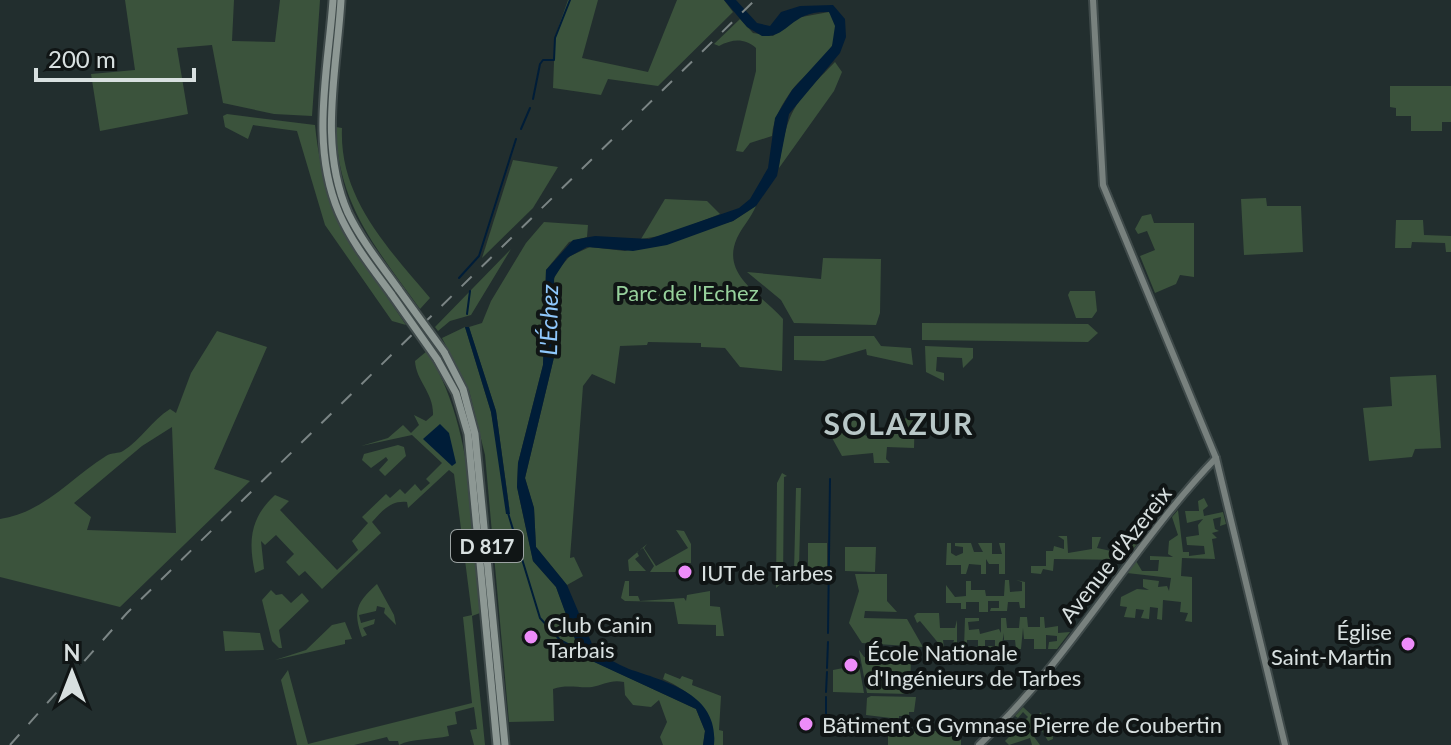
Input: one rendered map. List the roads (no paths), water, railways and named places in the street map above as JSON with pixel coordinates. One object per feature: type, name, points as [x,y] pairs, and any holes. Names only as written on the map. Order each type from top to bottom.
[{"type":"main road","name":"D 817","points":[[333,0],[328,109],[337,180],[349,214],[456,393],[468,434],[497,745]]},
{"type":"main road","name":"D 817","points":[[341,0],[322,136],[326,169],[338,212],[364,257],[444,352],[463,389],[475,434],[505,745]]},
{"type":"main road","points":[[1093,0],[1099,153],[1105,191],[1216,458],[1285,745]]},
{"type":"main road","name":"Avenue d'Azereix","points":[[979,745],[1048,670],[1157,527],[1216,458]]},
{"type":"water","name":"L'Échez","points":[[724,0],[736,0],[757,23],[770,26],[781,12],[800,6],[833,5],[845,19],[846,37],[840,53],[789,114],[777,176],[756,206],[733,221],[667,245],[633,251],[587,247],[567,258],[554,278],[556,349],[525,478],[534,508],[536,547],[567,585],[595,651],[629,669],[674,685],[699,702],[708,713],[713,728],[714,745],[703,745],[705,731],[696,709],[581,656],[556,587],[533,561],[517,487],[518,463],[543,365],[546,270],[573,240],[595,236],[649,239],[739,208],[750,199],[768,168],[775,118],[792,90],[832,46],[835,26],[829,12],[806,15],[779,33],[762,36],[747,27]]},
{"type":"water","points":[[465,327],[469,327],[496,411],[510,514],[506,514],[491,412]]},
{"type":"water","points":[[440,424],[449,433],[456,463],[452,466],[423,439]]},
{"type":"waterway","points":[[533,99],[540,64],[543,60],[554,60],[555,38],[570,0]]},
{"type":"waterway","points":[[521,129],[530,108]]},
{"type":"waterway","points":[[459,278],[479,256],[516,139]]},
{"type":"waterway","points":[[467,314],[470,291]]},
{"type":"waterway","points":[[828,633],[830,479]]},
{"type":"waterway","points":[[508,513],[540,618],[560,640],[579,650]]},
{"type":"waterway","points":[[827,668],[828,642]]},
{"type":"waterway","points":[[826,692],[827,672]]},
{"type":"waterway","points":[[826,697],[826,718]]},
{"type":"railway","points":[[10,745],[127,613],[755,0]]},
{"type":"place","name":"IUT de Tarbes","points":[[685,572]]},
{"type":"place","name":"Club Canin Tarbais","points":[[531,637]]},
{"type":"place","name":"Église Saint-Martin","points":[[1408,644]]},
{"type":"place","name":"École Nationale d'Ingénieurs de Tarbes","points":[[851,665]]},
{"type":"place","name":"Bâtiment G Gymnase Pierre de Coubertin","points":[[806,724]]},
{"type":"district","name":"SOLAZUR","points":[[899,423]]},
{"type":"park label","name":"Parc de l'Echez","points":[[687,292]]}]
